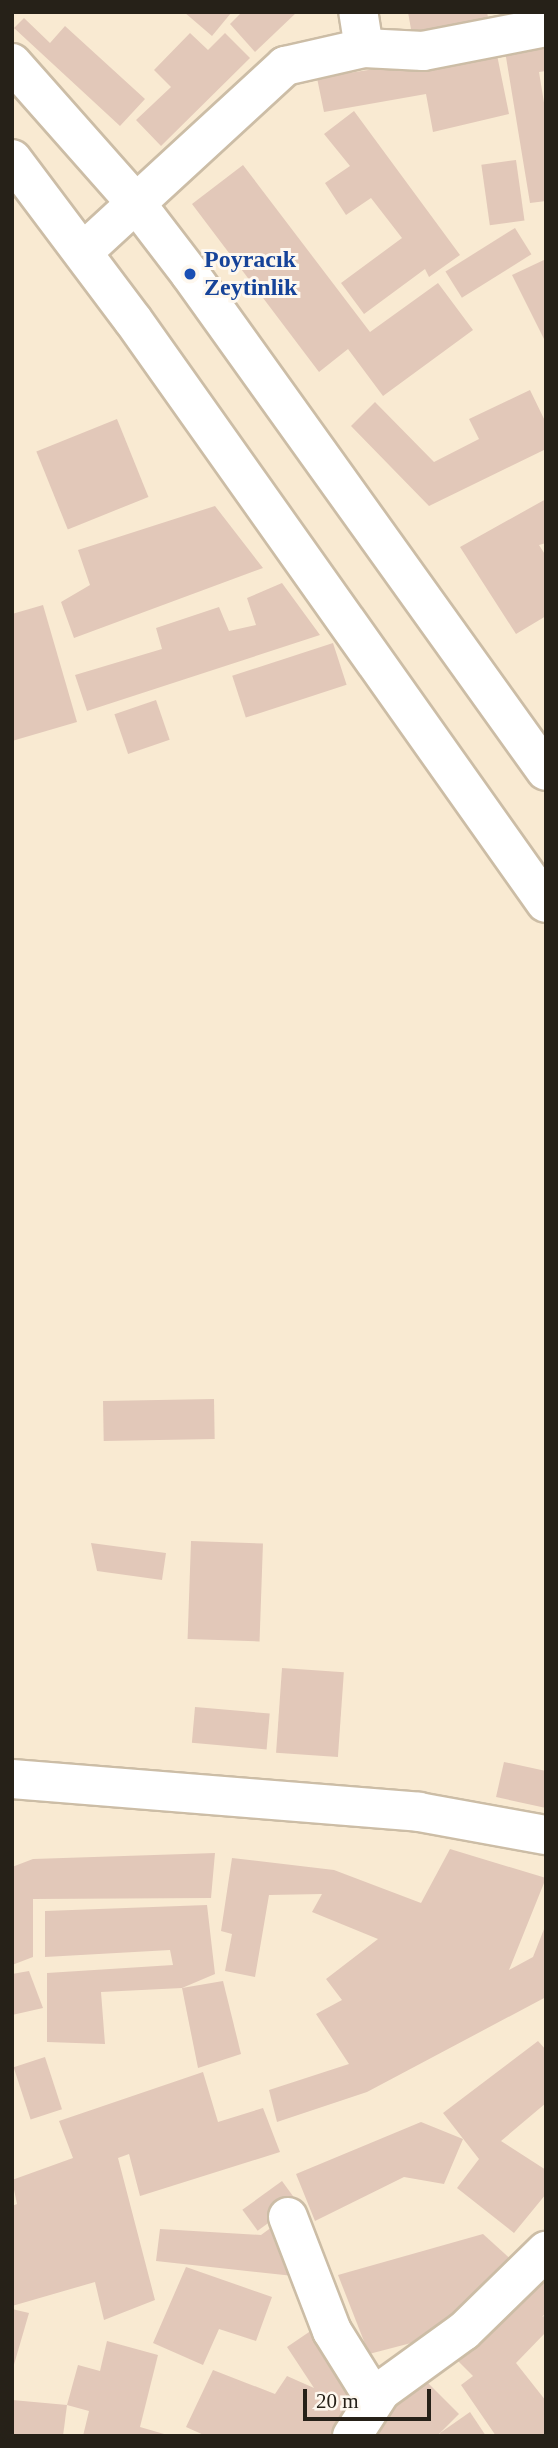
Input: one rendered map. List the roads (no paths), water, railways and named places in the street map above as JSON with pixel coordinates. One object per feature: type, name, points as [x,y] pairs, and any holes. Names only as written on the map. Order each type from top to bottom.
[{"type":"main road","points":[[83,252],[285,66],[361,30],[423,51],[546,27]]},
{"type":"main road","points":[[12,64],[135,202],[546,771]]},
{"type":"main road","points":[[12,159],[83,252],[546,903]]},
{"type":"main road","points":[[12,1779],[419,1812],[546,1835]]},
{"type":"main road","points":[[288,2217],[332,2331],[375,2400]]},
{"type":"main road","points":[[352,2436],[375,2400],[464,2331],[546,2251]]},
{"type":"place","name":"Poyracık Zeytinlik","points":[[190,274]]}]
